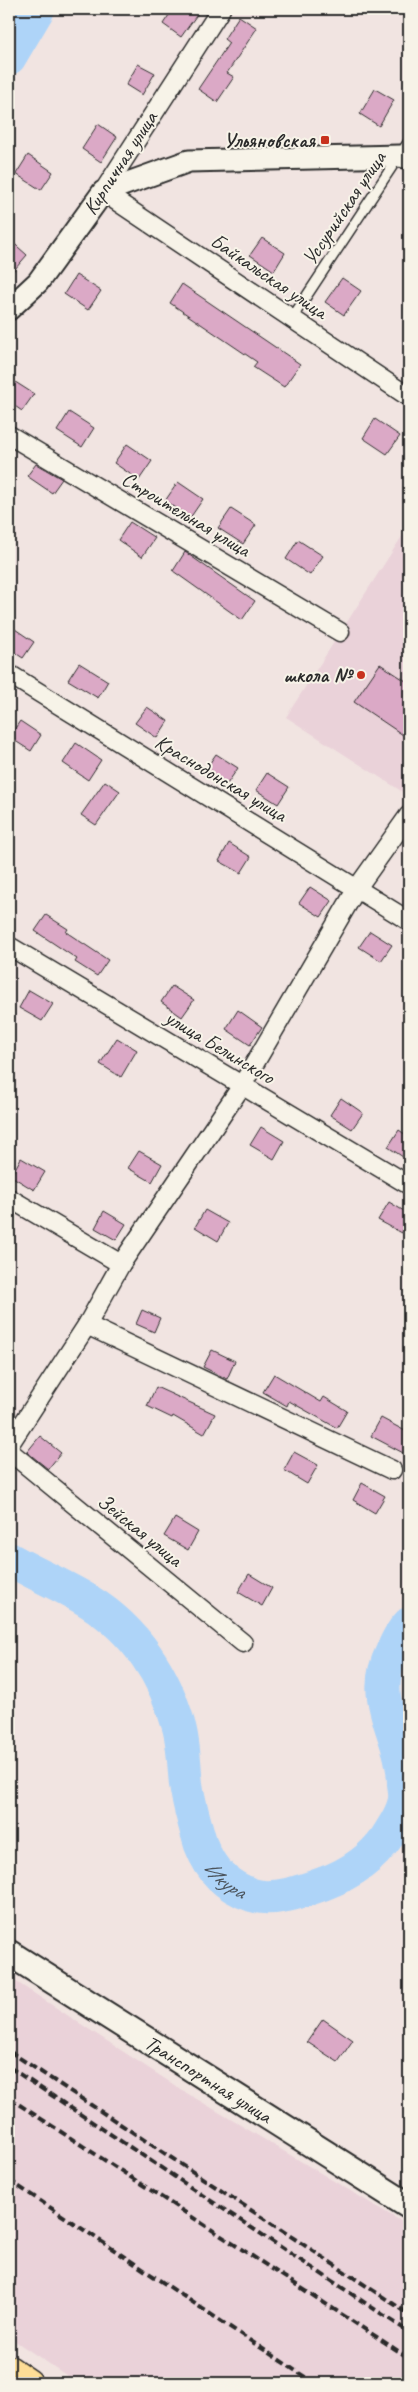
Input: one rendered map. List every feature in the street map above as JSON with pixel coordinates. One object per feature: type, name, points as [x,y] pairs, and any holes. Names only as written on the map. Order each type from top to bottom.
[{"type":"main road","name":"Транспортная улица","points":[[9,1953],[409,2206]]},
{"type":"main road","points":[[9,2370],[28,2383]]},
{"type":"street","name":"Кирпичная улица","points":[[9,309],[38,282],[103,192],[221,9]]},
{"type":"street","points":[[103,192],[189,161],[406,152]]},
{"type":"street","name":"Байкальская улица","points":[[103,192],[409,397]]},
{"type":"street","name":"Строительная улица","points":[[9,436],[340,632]]},
{"type":"street","name":"Краснодонская улица","points":[[9,674],[409,921]]},
{"type":"street","points":[[9,1445],[87,1325],[121,1264],[241,1087],[357,888],[409,815]]},
{"type":"street","name":"улица Белинского","points":[[9,946],[241,1087],[409,1185]]},
{"type":"street","points":[[9,1198],[121,1264]]},
{"type":"street","points":[[87,1325],[392,1470]]},
{"type":"street","name":"Зейская улица","points":[[9,1452],[243,1643]]},
{"type":"lane","name":"Уссурийская улица","points":[[292,318],[406,152]]},
{"type":"shaded area","name":"школа №","points":[[409,528],[409,796],[286,717]]},
{"type":"shaded area","points":[[9,1977],[185,2092],[409,2226],[409,2383],[78,2383],[9,2337]]},
{"type":"building","points":[[173,9],[201,9],[181,37],[163,24]]},
{"type":"building","points":[[239,16],[257,28],[227,73],[234,77],[217,102],[198,89],[229,43],[224,39]]},
{"type":"building","points":[[138,64],[155,73],[142,95],[126,85]]},
{"type":"building","points":[[375,89],[394,100],[379,126],[360,114]]},
{"type":"building","points":[[98,124],[117,137],[101,162],[82,149]]},
{"type":"building","points":[[28,155],[53,172],[41,190],[16,174]]},
{"type":"building","points":[[262,238],[285,253],[274,271],[250,255]]},
{"type":"building","points":[[9,239],[27,255],[9,276]]},
{"type":"building","points":[[76,275],[101,291],[88,310],[64,294]]},
{"type":"building","points":[[342,278],[361,291],[344,315],[325,302]]},
{"type":"building","points":[[182,284],[300,364],[284,387],[253,367],[257,362],[170,303]]},
{"type":"building","points":[[9,378],[34,394],[22,411],[9,402]]},
{"type":"building","points":[[69,412],[94,428],[82,447],[57,431]]},
{"type":"building","points":[[375,419],[400,436],[387,454],[363,438]]},
{"type":"building","points":[[127,444],[152,461],[139,480],[114,463]]},
{"type":"building","points":[[36,464],[62,479],[52,493],[27,476]]},
{"type":"building","points":[[178,482],[203,499],[190,518],[165,501]]},
{"type":"building","points":[[231,509],[256,525],[243,544],[218,528]]},
{"type":"building","points":[[130,522],[155,538],[142,557],[118,540]]},
{"type":"building","points":[[298,540],[323,556],[310,575],[286,559]]},
{"type":"building","points":[[185,552],[255,601],[242,620],[173,571]]},
{"type":"building","points":[[9,625],[34,642],[23,658],[9,649]]},
{"type":"building","points":[[79,663],[108,681],[98,698],[68,680]]},
{"type":"building","points":[[380,664],[409,683],[409,739],[354,702]]},
{"type":"building","points":[[147,707],[168,721],[157,738],[135,723]]},
{"type":"building","points":[[20,721],[41,735],[31,751],[9,737]]},
{"type":"building","points":[[76,743],[101,760],[88,780],[63,763]]},
{"type":"building","points":[[216,754],[238,768],[227,784],[205,770]]},
{"type":"building","points":[[267,773],[289,787],[278,804],[256,790]]},
{"type":"building","points":[[105,781],[120,791],[96,825],[81,815]]},
{"type":"building","points":[[229,843],[251,857],[241,873],[219,861]]},
{"type":"building","points":[[310,887],[332,901],[321,917],[299,903]]},
{"type":"building","points":[[46,915],[68,929],[66,932],[108,960],[97,976],[75,962],[77,959],[35,931]]},
{"type":"building","points":[[370,931],[392,945],[381,961],[359,947]]},
{"type":"building","points":[[172,986],[194,1000],[182,1017],[161,1002]]},
{"type":"building","points":[[29,990],[53,1004],[42,1021],[19,1008]]},
{"type":"building","points":[[238,1010],[262,1027],[250,1045],[226,1029]]},
{"type":"building","points":[[117,1038],[137,1050],[121,1077],[100,1064]]},
{"type":"building","points":[[341,1098],[363,1113],[352,1129],[330,1115]]},
{"type":"building","points":[[261,1127],[284,1141],[274,1159],[250,1145]]},
{"type":"building","points":[[399,1130],[409,1137],[409,1161],[388,1147]]},
{"type":"building","points":[[139,1151],[162,1164],[152,1182],[128,1168]]},
{"type":"building","points":[[21,1158],[45,1172],[34,1190],[11,1176]]},
{"type":"building","points":[[389,1202],[409,1214],[409,1220],[402,1233],[378,1220]]},
{"type":"building","points":[[205,1210],[228,1223],[218,1241],[195,1227]]},
{"type":"building","points":[[104,1211],[126,1224],[116,1240],[95,1228]]},
{"type":"building","points":[[142,1310],[160,1318],[154,1332],[136,1324]]},
{"type":"building","points":[[212,1350],[235,1361],[227,1379],[203,1367]]},
{"type":"building","points":[[274,1374],[321,1402],[324,1397],[347,1411],[337,1428],[289,1401],[287,1406],[263,1392]]},
{"type":"building","points":[[156,1387],[215,1414],[204,1434],[173,1416],[172,1418],[147,1406]]},
{"type":"building","points":[[381,1418],[409,1433],[409,1456],[371,1436]]},
{"type":"building","points":[[40,1436],[61,1453],[48,1469],[27,1452]]},
{"type":"building","points":[[294,1452],[318,1465],[307,1484],[284,1470]]},
{"type":"building","points":[[362,1483],[385,1496],[375,1513],[353,1500]]},
{"type":"building","points":[[175,1518],[198,1532],[188,1550],[164,1536]]},
{"type":"building","points":[[249,1574],[272,1588],[262,1606],[238,1592]]},
{"type":"building","points":[[323,2019],[353,2040],[338,2062],[307,2042]]},
{"type":"waterway","name":"Икура","points":[[9,58],[38,9]]},
{"type":"waterway","name":"Икура","points":[[9,1559],[80,1596],[106,1613],[121,1626],[146,1656],[166,1689],[179,1727],[192,1815],[205,1854],[215,1870],[227,1882],[252,1895],[261,1897],[298,1892],[343,1875],[367,1859],[381,1845],[397,1821],[404,1804],[405,1791],[399,1749],[385,1703],[383,1687],[385,1670],[392,1652],[401,1633],[409,1624]]},
{"type":"railway","points":[[9,2051],[409,2314]]},
{"type":"railway","points":[[9,2067],[409,2332]]},
{"type":"railway","points":[[9,2098],[409,2358]]},
{"type":"railway","points":[[9,2180],[314,2383]]},
{"type":"place","name":"Ульяновская","points":[[325,140]]},
{"type":"place","name":"школа №","points":[[361,675]]}]
